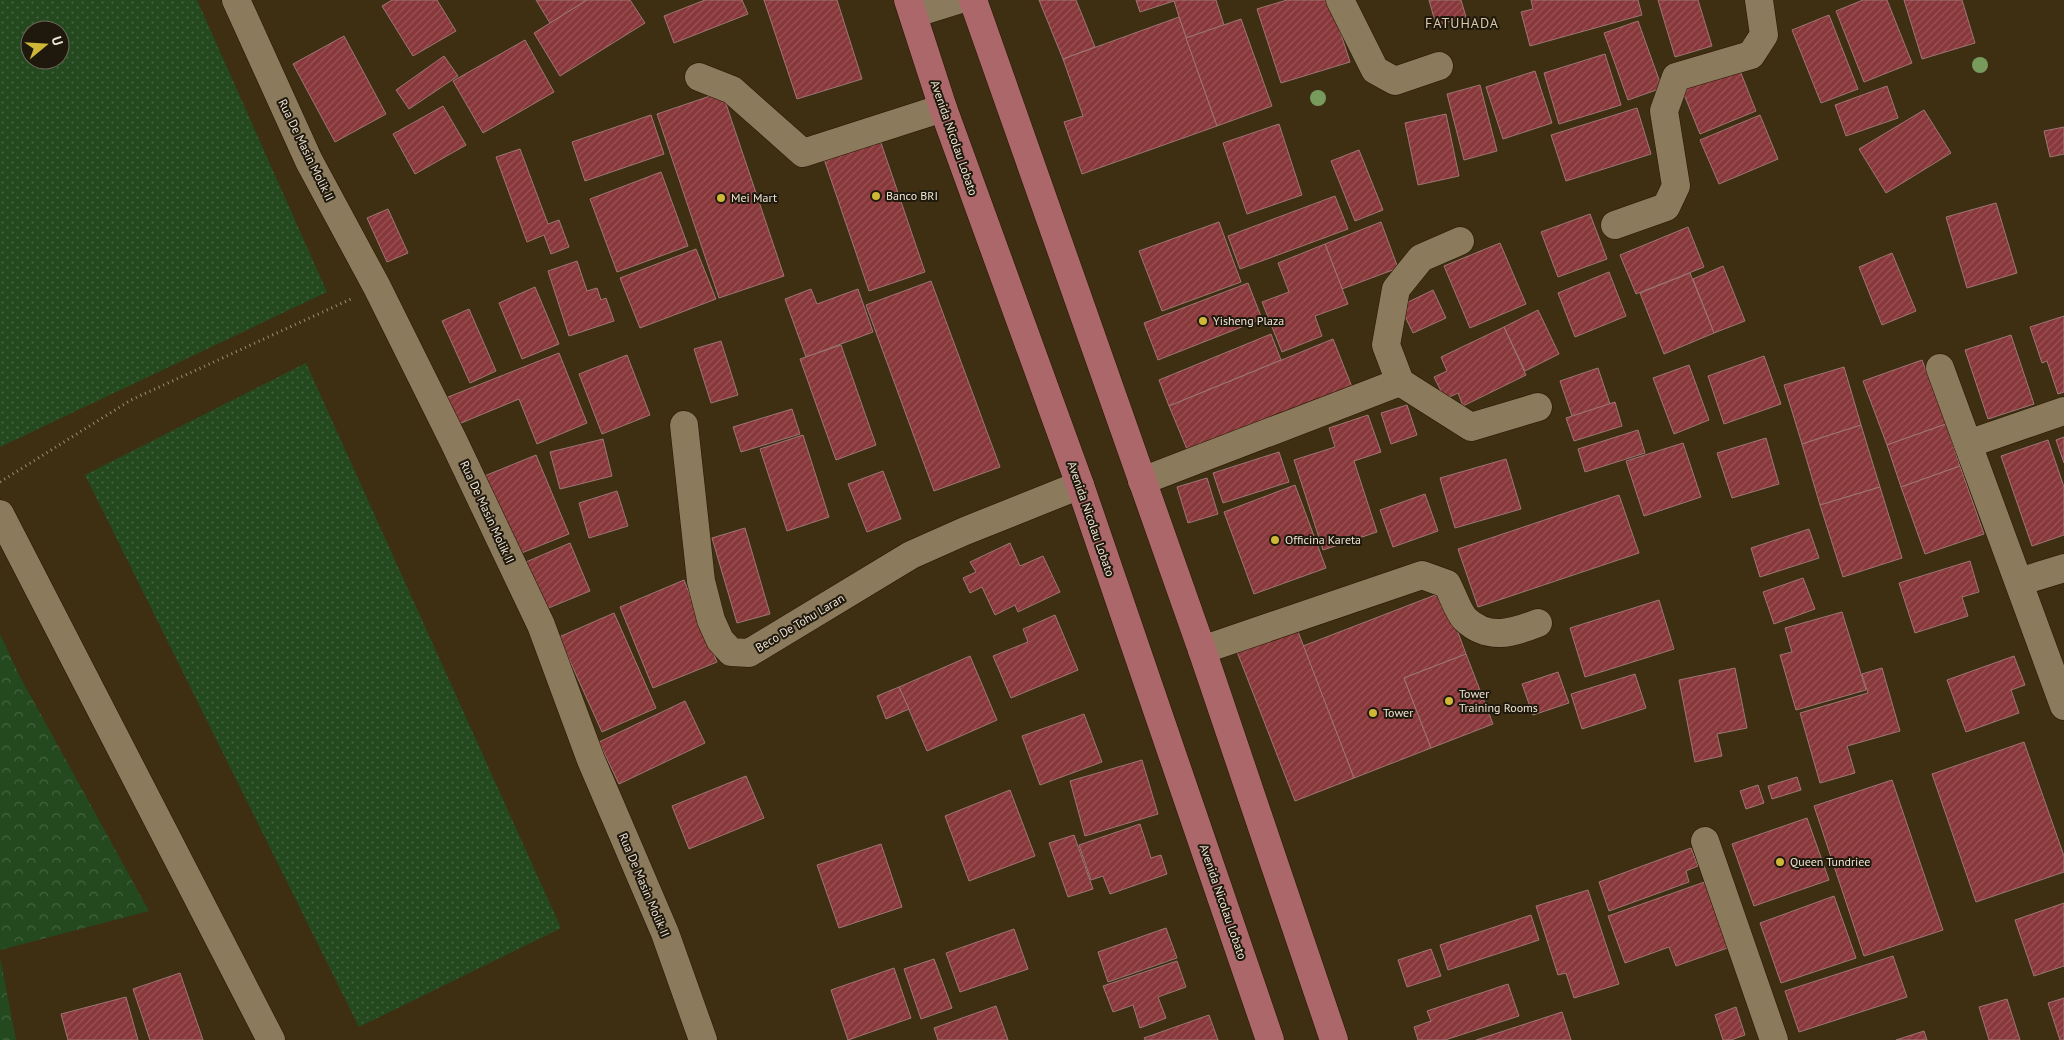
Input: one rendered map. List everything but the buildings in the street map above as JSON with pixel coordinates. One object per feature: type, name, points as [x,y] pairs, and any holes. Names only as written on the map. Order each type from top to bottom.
[{"type":"main road","points":[[973,0],[1202,650],[1334,1040]]},
{"type":"main road","name":"Avenida Nicolau Lobato","points":[[911,7],[942,108],[1080,485],[1270,1040]]},
{"type":"street","points":[[911,7],[958,0]]},
{"type":"street","points":[[1340,0],[1375,70],[1395,81],[1439,66]]},
{"type":"street","points":[[1615,225],[1666,207],[1676,186],[1664,111],[1676,77],[1751,55],[1764,35],[1759,0]]},
{"type":"street","name":"Rua De Masin Molik II","points":[[245,3],[309,161],[377,287],[453,440],[541,625],[591,760],[665,933],[703,1040]]},
{"type":"street","points":[[699,77],[732,90],[803,153],[942,108]]},
{"type":"street","points":[[1460,241],[1421,258],[1396,288],[1386,345],[1400,382],[1471,427],[1538,407]]},
{"type":"street","points":[[1940,368],[2064,706]]},
{"type":"street","points":[[1142,481],[1400,382]]},
{"type":"street","points":[[1968,444],[2064,411]]},
{"type":"street","name":"Beco De Tohu Laran","points":[[684,425],[702,581],[714,627],[720,640],[731,652],[750,653],[911,555],[965,531],[1080,485]]},
{"type":"street","points":[[0,514],[271,1040]]},
{"type":"street","points":[[2019,582],[2064,568]]},
{"type":"street","points":[[1202,650],[1422,575],[1447,584],[1464,618],[1487,633],[1512,633],[1538,623]]},
{"type":"street","points":[[1705,841],[1774,1040]]},
{"type":"path","points":[[0,482],[131,400],[377,287]]},
{"type":"green space","points":[[0,0],[197,0],[327,292],[0,447]]},
{"type":"green space","points":[[306,363],[561,928],[359,1027],[85,475]]},
{"type":"green space","points":[[0,634],[19,675],[149,911],[0,950]]},
{"type":"green space","points":[[0,957],[16,1040],[0,1040]]},
{"type":"place","name":"Banco BRI","points":[[876,196]]},
{"type":"place","name":"Mei Mart","points":[[721,198]]},
{"type":"place","name":"Yisheng Plaza","points":[[1203,321]]},
{"type":"place","name":"Officina Kareta","points":[[1275,540]]},
{"type":"place","name":"Tower Training Rooms","points":[[1449,701]]},
{"type":"place","name":"Tower","points":[[1373,713]]},
{"type":"place","name":"Queen Tundriee","points":[[1780,862]]},
{"type":"district","name":"FATUHADA","points":[[1462,23]]}]
